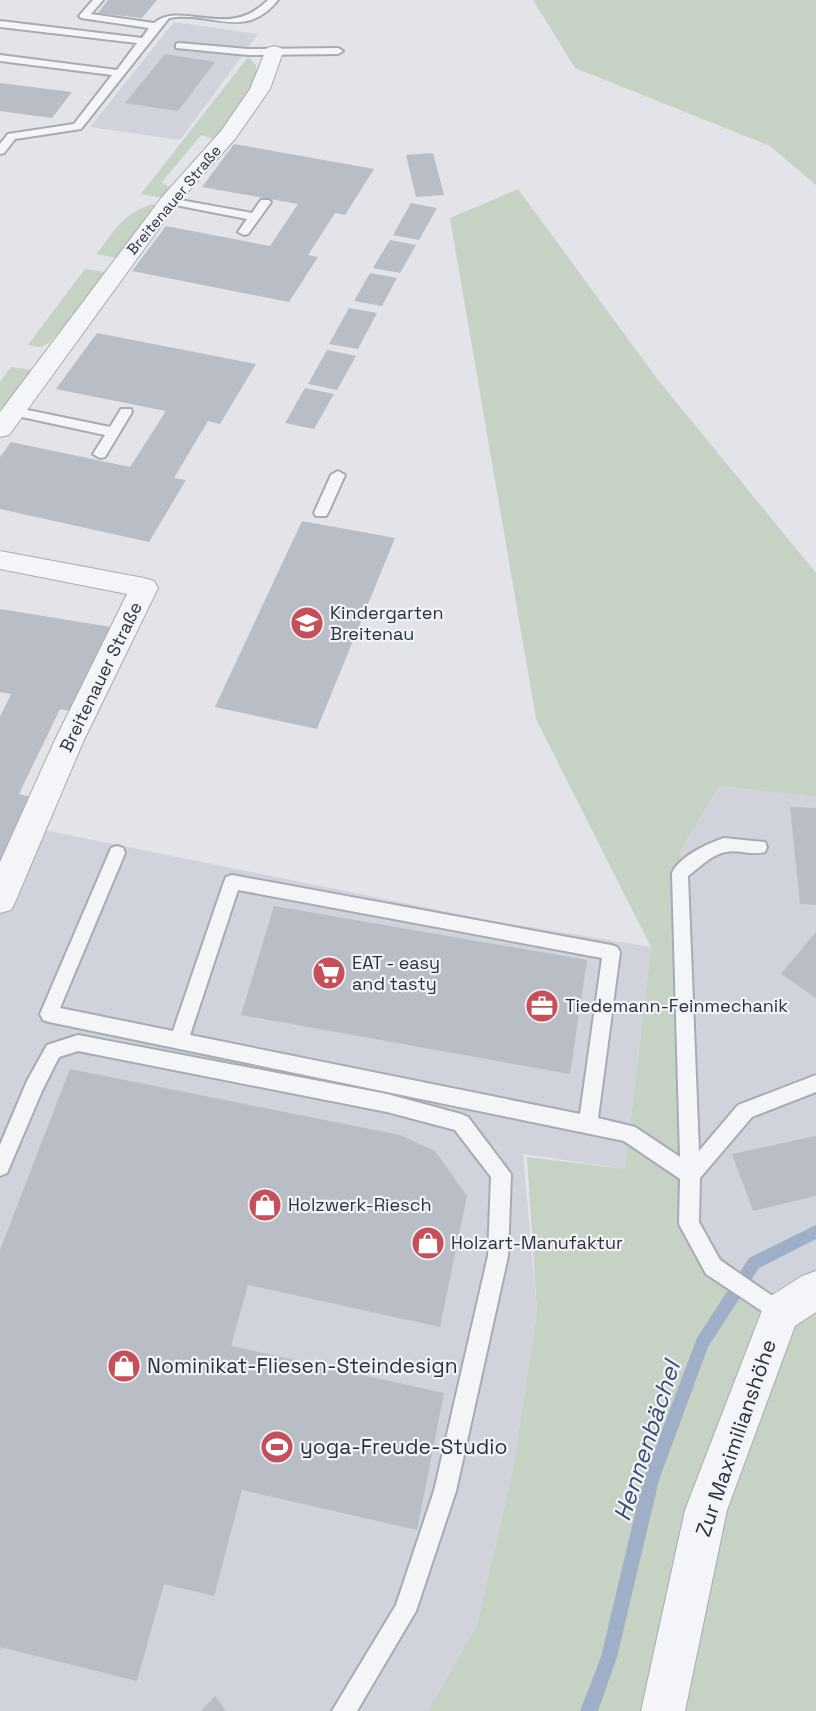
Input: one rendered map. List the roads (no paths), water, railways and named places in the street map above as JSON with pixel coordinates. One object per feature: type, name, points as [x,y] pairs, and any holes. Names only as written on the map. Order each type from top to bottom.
[{"type":"street","name":"Breitenauer Straße","points":[[0,429],[169,201],[228,135],[260,89],[273,52]]},
{"type":"street","name":"Breitenauer Straße","points":[[0,560],[144,588],[83,710],[29,827],[0,900]]},
{"type":"street","points":[[771,1307],[816,1290]]},
{"type":"street","name":"Zur Maximilianshöhe","points":[[663,1711],[705,1510],[771,1307]]},
{"type":"lane","points":[[98,0],[84,16],[156,26]]},
{"type":"lane","points":[[0,151],[12,136],[77,127],[164,17],[177,14],[235,21],[256,16],[273,0]]},
{"type":"lane","points":[[0,24],[143,41]]},
{"type":"lane","points":[[179,46],[248,52],[338,51]]},
{"type":"lane","points":[[0,58],[120,73]]},
{"type":"lane","points":[[169,201],[254,217]]},
{"type":"lane","points":[[244,232],[265,202]]},
{"type":"lane","points":[[13,411],[113,432]]},
{"type":"lane","points":[[100,454],[126,412]]},
{"type":"lane","points":[[321,513],[338,475]]},
{"type":"lane","points":[[759,847],[724,845],[703,855],[680,873],[690,1174],[689,1224],[713,1267],[771,1307]]},
{"type":"lane","points":[[117,853],[49,1014],[628,1133],[690,1174]]},
{"type":"lane","points":[[179,1041],[232,882],[611,952],[588,1125]]},
{"type":"lane","points":[[0,1167],[34,1087],[53,1051],[78,1043],[387,1103],[461,1123],[501,1174],[498,1256],[445,1491],[405,1611],[344,1711]]},
{"type":"lane","points":[[690,1174],[744,1111],[816,1083]]},
{"type":"waterway","name":"Hennenbächel","points":[[589,1711],[609,1657],[651,1480],[702,1343],[754,1263],[816,1232]]},
{"type":"place","name":"Kindergarten Breitenau","points":[[307,623]]},
{"type":"place","name":"EAT - easy and tasty","points":[[329,973]]},
{"type":"place","name":"Tiedemann-Feinmechanik","points":[[542,1006]]},
{"type":"place","name":"Holzwerk-Riesch","points":[[265,1205]]},
{"type":"place","name":"Holzart-Manufaktur","points":[[428,1243]]},
{"type":"place","name":"Nominikat-Fliesen-Steindesign","points":[[124,1366]]},
{"type":"place","name":"yoga-Freude-Studio","points":[[277,1447]]}]
